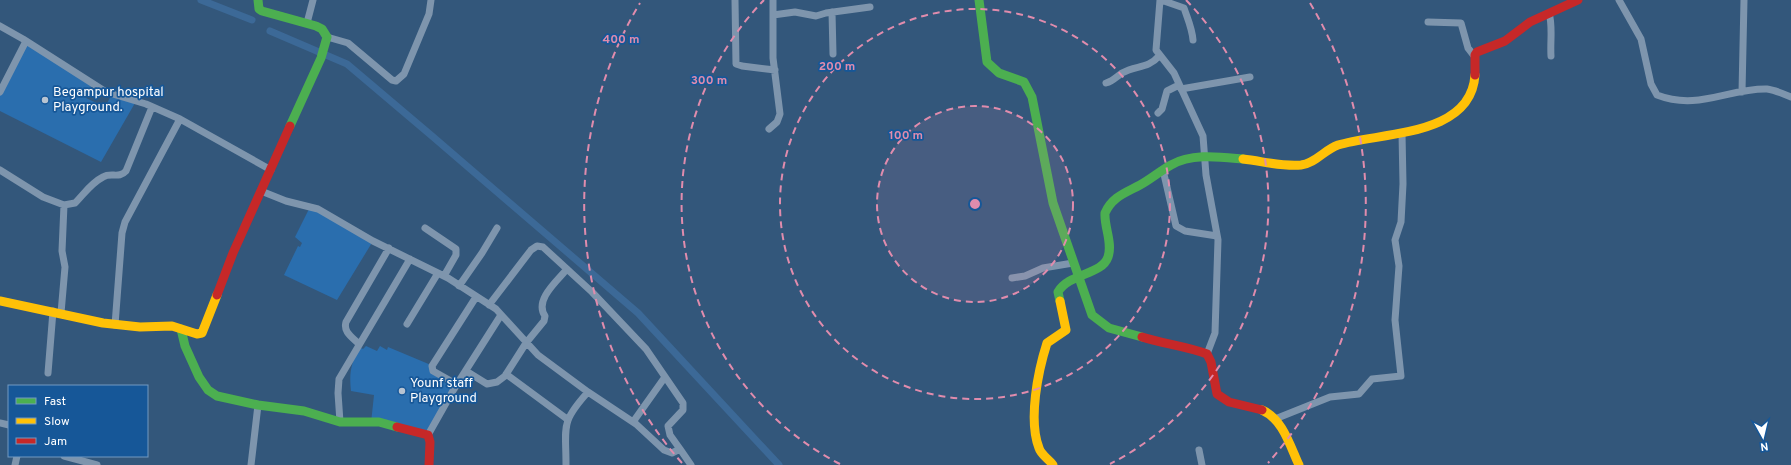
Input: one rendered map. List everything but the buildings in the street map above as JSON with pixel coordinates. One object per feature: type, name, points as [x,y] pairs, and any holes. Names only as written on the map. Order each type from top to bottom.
[{"type":"street","points":[[0,301],[115,325],[172,326],[197,334],[202,334],[205,330],[230,260],[321,58],[327,40],[322,29],[307,23],[262,11],[259,9],[258,0]]},
{"type":"street","points":[[307,23],[313,0]]},
{"type":"street","points":[[327,40],[348,43],[392,80],[396,81],[404,74],[429,14],[431,0]]},
{"type":"street","points":[[736,0],[736,64],[775,70]]},
{"type":"street","points":[[769,129],[777,122],[780,114],[775,70],[773,0]]},
{"type":"street","points":[[979,0],[987,62],[990,68],[999,74],[1024,82],[1032,97],[1052,203],[1089,310],[1096,319],[1104,325],[1123,333],[1165,344],[1189,347],[1206,354],[1211,362],[1216,390],[1220,396],[1263,412],[1275,419],[1299,465]]},
{"type":"street","points":[[1193,40],[1192,25],[1187,18],[1184,8],[1160,0],[1156,46],[1159,56],[1174,73],[1204,136],[1208,188],[1217,236],[1215,334],[1206,354]]},
{"type":"street","points":[[1053,465],[1040,451],[1037,441],[1036,391],[1047,343],[1066,330],[1058,297],[1059,288],[1077,276],[1099,267],[1108,257],[1109,248],[1104,217],[1106,209],[1121,193],[1139,185],[1183,160],[1232,157],[1281,165],[1300,166],[1313,162],[1325,150],[1339,145],[1402,133],[1439,122],[1452,115],[1462,107],[1472,91],[1475,82],[1475,57],[1477,52],[1505,40],[1549,12],[1576,0]]},
{"type":"street","points":[[1618,0],[1641,39],[1651,84],[1657,95],[1675,99],[1698,101],[1742,92],[1769,89],[1791,97]]},
{"type":"street","points":[[1742,92],[1744,0]]},
{"type":"street","points":[[773,15],[794,12],[816,16],[832,12],[870,7]]},
{"type":"street","points":[[832,12],[833,54]]},
{"type":"street","points":[[1549,12],[1553,24],[1550,34],[1551,56]]},
{"type":"street","points":[[1428,22],[1461,23],[1468,48],[1475,57]]},
{"type":"street","points":[[0,26],[106,92],[152,107],[180,119],[271,170]]},
{"type":"street","points":[[0,92],[26,41]]},
{"type":"street","points":[[1106,83],[1113,81],[1122,73],[1152,64],[1159,56]]},
{"type":"street","points":[[1158,113],[1162,109],[1167,91],[1180,87],[1250,77]]},
{"type":"street","points":[[0,170],[43,197],[64,205],[75,203],[92,184],[103,177],[110,175],[120,176],[126,172],[152,107]]},
{"type":"street","points":[[115,325],[124,227],[137,198],[180,119]]},
{"type":"street","points":[[1275,419],[1330,397],[1362,393],[1372,380],[1401,376],[1394,320],[1399,266],[1395,240],[1401,222],[1404,184],[1402,133]]},
{"type":"street","points":[[1163,170],[1176,226],[1185,231],[1217,236]]},
{"type":"street","points":[[261,191],[318,209],[459,286],[489,305],[501,315],[538,355],[588,392],[633,422],[664,450],[672,453],[680,449]]},
{"type":"street","points":[[48,373],[65,267],[62,251],[64,205]]},
{"type":"street","points":[[407,324],[456,255],[456,248],[425,228]]},
{"type":"street","points":[[459,286],[497,228]]},
{"type":"street","points":[[489,305],[531,250],[537,246],[542,247],[592,292],[646,348],[683,403],[683,410],[668,426],[670,434],[691,465]]},
{"type":"street","points":[[359,344],[348,333],[345,326],[346,322],[389,248]]},
{"type":"street","points":[[340,422],[338,393],[339,379],[410,259]]},
{"type":"street","points":[[1012,278],[1025,276],[1043,268],[1073,263]]},
{"type":"street","points":[[466,371],[487,384],[501,379],[506,374],[526,343],[545,318],[541,308],[545,296],[567,268]]},
{"type":"street","points":[[454,389],[452,383],[433,371],[432,366],[476,298]]},
{"type":"street","points":[[429,465],[428,458],[430,444],[428,436],[454,389],[501,315]]},
{"type":"street","points":[[181,328],[190,358],[199,377],[208,390],[217,396],[258,405],[304,412],[340,422],[379,422],[428,436]]},
{"type":"street","points":[[506,374],[567,419]]},
{"type":"street","points":[[633,422],[665,377]]},
{"type":"street","points":[[566,465],[564,433],[567,419],[574,407],[588,392]]},
{"type":"street","points":[[251,465],[258,405]]},
{"type":"street","points":[[1199,450],[1202,465]]},
{"type":"street","points":[[68,457],[96,465]]},
{"type":"shaded area","name":"Begampur hospital Playground.","points":[[26,41],[93,84],[86,98],[105,107],[112,94],[135,103],[101,162],[0,111],[0,92]]},
{"type":"shaded area","points":[[310,207],[373,241],[337,300],[284,275],[298,246],[300,247],[302,243],[295,237]]},
{"type":"shaded area","name":"Younf staff Playground","points":[[366,346],[377,351],[380,346],[387,350],[388,347],[431,365],[431,371],[454,390],[429,435],[371,423],[374,395],[351,391],[350,384],[351,369],[356,353],[359,347],[363,349]]},
{"type":"waterway","points":[[201,0],[252,20]]},
{"type":"waterway","points":[[270,31],[347,64],[432,136],[638,313],[779,465]]},
{"type":"traffic: fast","points":[[258,0],[259,9],[262,11],[316,26],[322,29],[327,37],[321,58],[290,126]]},
{"type":"traffic: fast","points":[[979,0],[987,62],[999,73],[1024,82],[1032,97],[1053,203],[1092,315],[1109,328],[1142,337]]},
{"type":"traffic: fast","points":[[1060,301],[1058,292],[1063,286],[1105,263],[1110,246],[1105,213],[1115,199],[1179,161],[1197,157],[1225,157],[1243,159]]},
{"type":"traffic: fast","points":[[181,329],[185,346],[199,377],[208,390],[217,396],[258,405],[304,411],[340,422],[379,422],[397,427]]},
{"type":"traffic: slow","points":[[1243,159],[1279,165],[1301,165],[1311,162],[1338,145],[1421,128],[1441,121],[1458,110],[1470,95],[1475,75]]},
{"type":"traffic: slow","points":[[0,301],[103,323],[140,327],[172,326],[197,334],[202,333],[217,295]]},
{"type":"traffic: slow","points":[[1053,465],[1041,453],[1039,448],[1034,424],[1034,410],[1040,367],[1047,343],[1066,330],[1060,301]]},
{"type":"traffic: slow","points":[[1262,410],[1269,414],[1281,426],[1299,465]]},
{"type":"traffic: jam","points":[[1475,75],[1475,55],[1477,52],[1505,41],[1530,22],[1578,0]]},
{"type":"traffic: jam","points":[[217,295],[233,253],[290,126]]},
{"type":"traffic: jam","points":[[1142,337],[1207,354],[1211,362],[1217,394],[1229,402],[1262,410]]},
{"type":"traffic: jam","points":[[397,427],[428,435],[430,442],[429,465]]},
{"type":"place","name":"Begampur hospital Playground.","points":[[45,100]]},
{"type":"place","name":"Younf staff Playground","points":[[402,391]]}]
